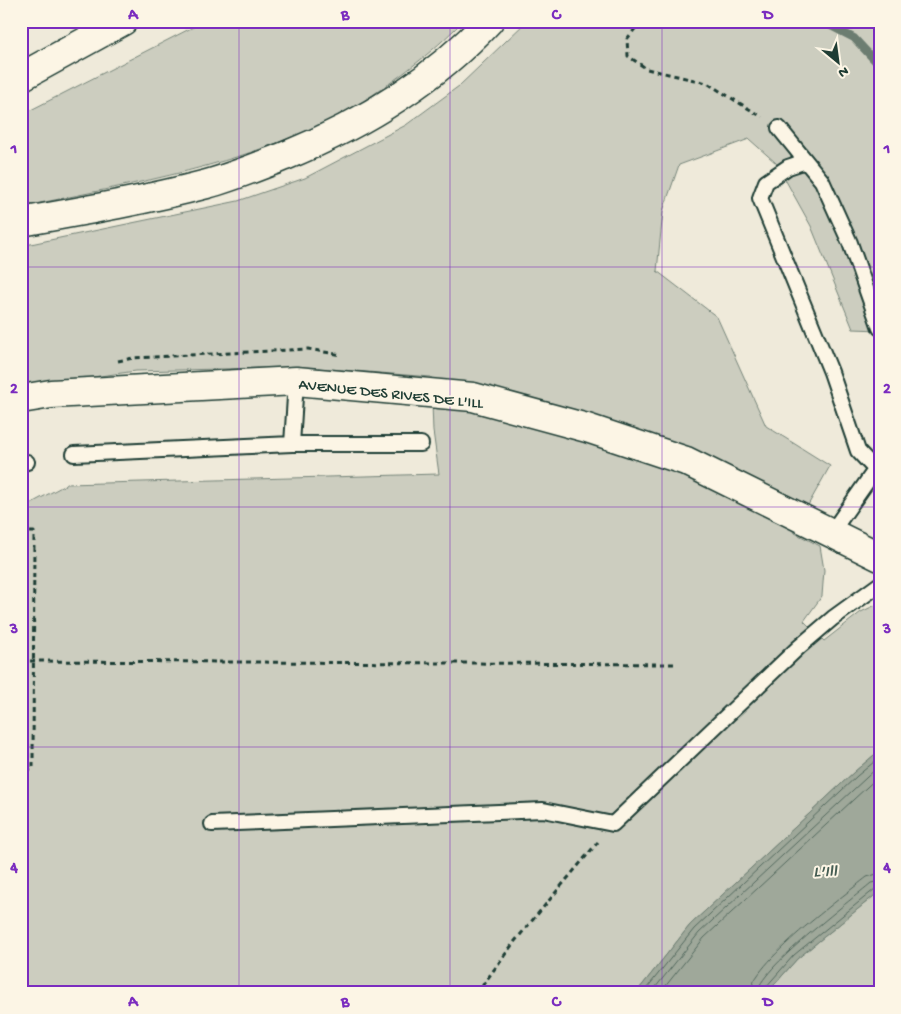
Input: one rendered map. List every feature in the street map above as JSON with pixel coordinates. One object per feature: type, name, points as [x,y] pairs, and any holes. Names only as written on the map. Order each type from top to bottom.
[{"type":"main road","points":[[21,77],[123,21]]},
{"type":"main road","points":[[21,222],[127,202],[207,184],[259,166],[323,140],[369,116],[413,88],[474,37],[489,21]]},
{"type":"main road","name":"AVENUE DES RIVES DE L'ILL","points":[[21,400],[51,394],[296,382],[473,397],[587,428],[686,461],[880,557]]},
{"type":"lane","points":[[779,128],[822,181],[850,243],[880,328]]},
{"type":"lane","points":[[806,161],[788,168],[766,182],[760,198],[831,372],[858,451],[878,466],[831,532]]},
{"type":"lane","points":[[292,444],[296,382]]},
{"type":"lane","points":[[74,454],[292,444],[421,444]]},
{"type":"lane","points":[[212,824],[543,810],[613,824],[799,647],[833,618],[880,584]]},
{"type":"path","points":[[641,21],[627,39],[628,56],[647,68],[707,83],[779,128]]},
{"type":"path","points":[[21,532],[34,532],[33,769],[21,770]]},
{"type":"path","points":[[21,661],[676,664]]},
{"type":"path","points":[[477,993],[515,941],[613,824]]},
{"type":"shaded area","points":[[205,21],[463,21],[412,67],[373,95],[333,118],[278,143],[206,166],[132,184],[21,207],[21,115]]},
{"type":"shaded area","points":[[527,21],[880,21],[880,330],[853,329],[811,226],[776,163],[749,139],[679,165],[663,211],[657,271],[717,317],[766,426],[830,466],[793,532],[820,546],[824,570],[822,596],[804,621],[824,641],[861,612],[880,603],[880,750],[690,925],[636,993],[21,993],[21,508],[67,484],[439,474],[433,431],[431,377],[304,367],[136,371],[28,386],[24,365],[21,365],[21,246],[238,201],[305,178],[406,125],[459,86]]},
{"type":"shaded area","points":[[880,891],[880,993],[767,993],[797,959]]},
{"type":"water","name":"L'Ill","points":[[880,750],[880,891],[797,959],[767,993],[636,993],[690,925]]},
{"type":"waterway","points":[[821,21],[854,38],[880,66]]}]
